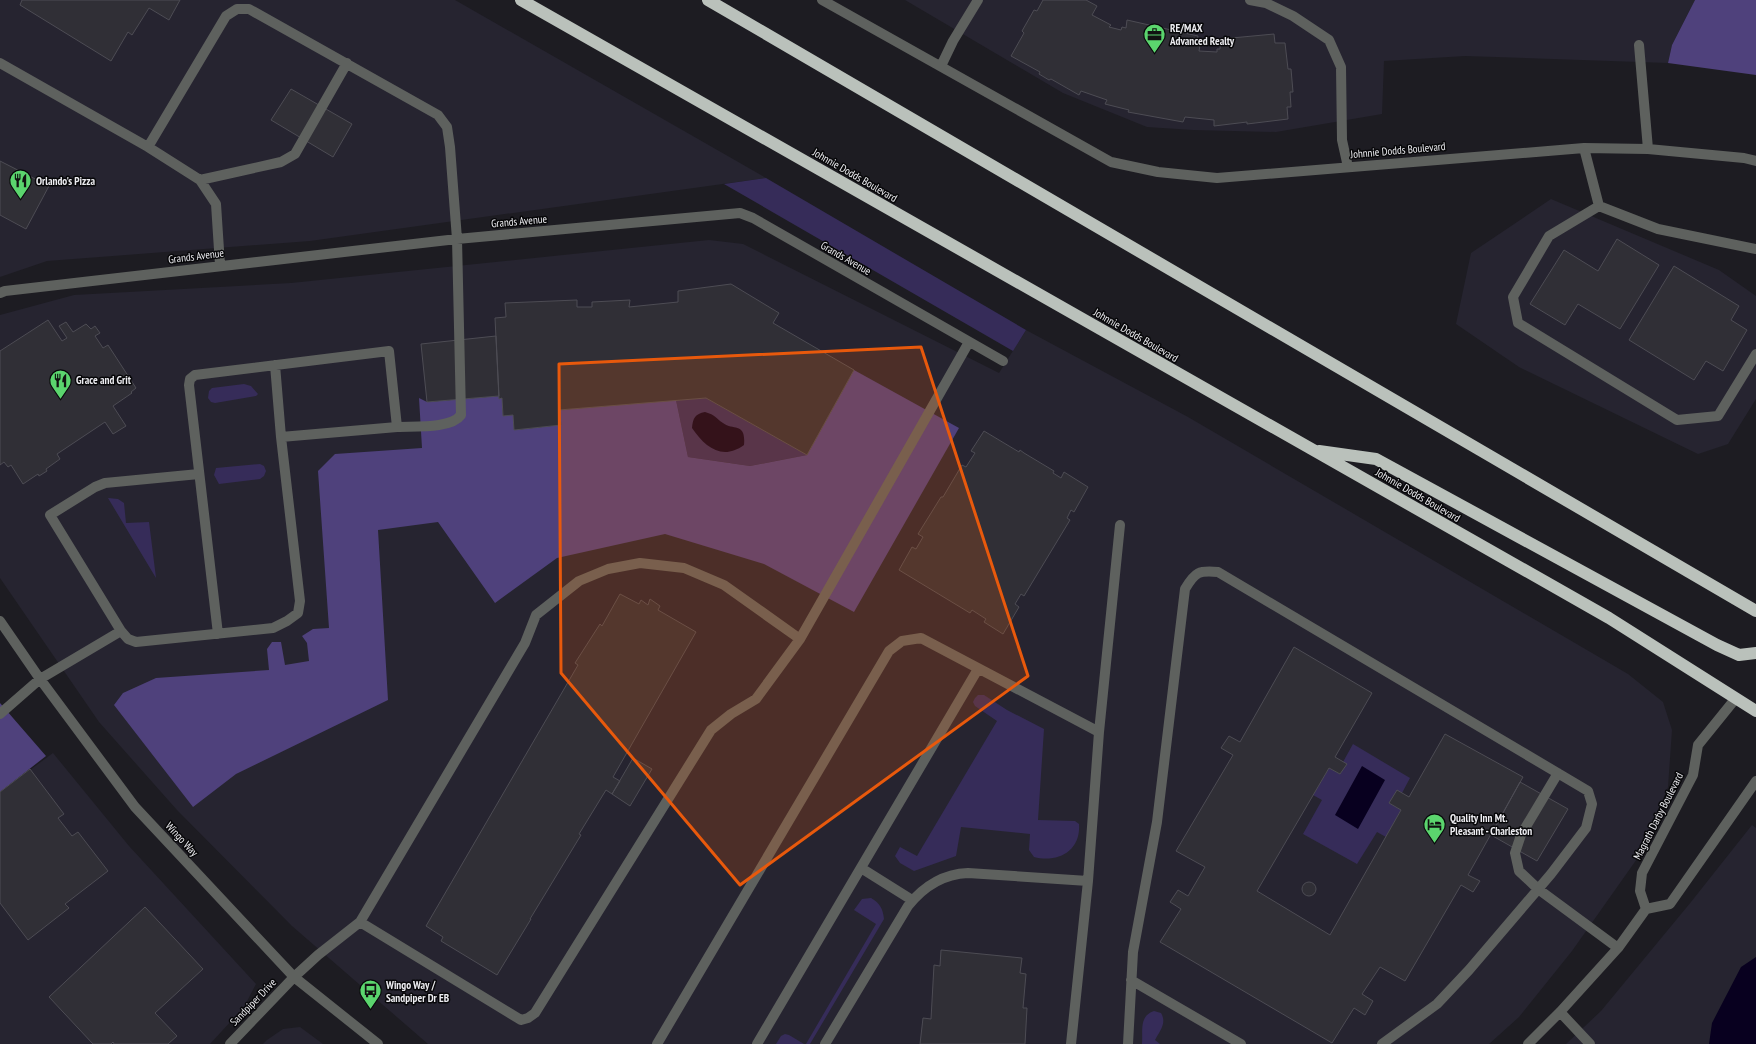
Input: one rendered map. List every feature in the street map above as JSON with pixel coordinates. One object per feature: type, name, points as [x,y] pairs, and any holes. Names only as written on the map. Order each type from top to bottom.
[{"type":"highway","name":"Johnnie Dodds Boulevard","points":[[521,0],[1609,618],[1756,711]]},
{"type":"highway","points":[[708,0],[1756,611]]},
{"type":"highway","points":[[1312,450],[1376,459],[1717,645],[1739,655],[1756,653]]},
{"type":"highway","points":[[1736,698],[1756,701]]},
{"type":"street","name":"Johnnie Dodds Boulevard","points":[[823,0],[1111,162],[1158,172],[1217,178],[1584,148],[1648,149],[1744,158],[1756,161]]},
{"type":"street","points":[[941,66],[953,41],[978,0]]},
{"type":"street","points":[[1250,0],[1266,3],[1293,16],[1329,40],[1341,66],[1342,140],[1348,167]]},
{"type":"street","points":[[148,147],[226,16],[237,9],[250,9],[347,63],[438,115],[447,127],[450,147],[457,239],[461,415],[458,420],[450,424],[281,437]]},
{"type":"street","points":[[1639,45],[1648,149]]},
{"type":"street","points":[[0,63],[148,147],[200,180],[216,204],[220,265]]},
{"type":"street","points":[[200,180],[281,162],[295,154],[347,63]]},
{"type":"street","points":[[1584,148],[1599,206]]},
{"type":"street","points":[[1599,206],[1658,229],[1756,249]]},
{"type":"street","points":[[1599,206],[1549,236],[1512,297],[1518,323],[1677,420],[1718,416],[1756,354]]},
{"type":"street","name":"Grands Avenue","points":[[0,294],[6,291],[220,265],[457,239],[740,213],[753,218],[1003,362]]},
{"type":"street","points":[[800,639],[724,585],[684,568],[640,563],[608,569],[579,581],[536,615],[526,643],[360,922],[521,1020],[528,1018],[535,1013],[710,730],[731,714],[756,699],[800,639],[969,342]]},
{"type":"street","points":[[218,634],[189,385],[190,379],[195,375],[389,350],[397,427]]},
{"type":"street","points":[[199,474],[105,483],[95,487],[50,515],[121,631],[128,639],[136,642],[273,628],[287,621],[298,613],[300,600],[281,437],[275,365]]},
{"type":"street","points":[[1071,1044],[1088,882],[1099,732],[1120,525]]},
{"type":"street","points":[[1128,1044],[1132,952],[1157,822],[1185,588],[1191,578],[1203,570],[1218,572],[1588,791],[1592,804],[1586,828],[1538,889],[1469,970],[1437,1004],[1382,1044]]},
{"type":"street","name":"Wingo Way","points":[[0,621],[40,679],[135,806],[294,977],[378,1044]]},
{"type":"street","points":[[0,714],[40,679],[121,631]]},
{"type":"street","points":[[657,1044],[889,651],[902,641],[921,638],[1099,732]]},
{"type":"street","points":[[757,1044],[978,669]]},
{"type":"street","name":"Magrath Darby Boulevard","points":[[1646,909],[1640,891],[1642,873],[1693,775],[1698,745],[1736,698]]},
{"type":"street","points":[[1558,773],[1521,835],[1515,853],[1519,871],[1538,889],[1618,948]]},
{"type":"street","points":[[1528,1044],[1560,1012],[1618,948],[1646,909],[1670,904],[1756,780]]},
{"type":"street","points":[[861,868],[912,900]]},
{"type":"street","points":[[825,1044],[912,900],[929,885],[939,879],[959,874],[1088,882]]},
{"type":"street","name":"Sandpiper Drive","points":[[230,1044],[294,977],[318,955],[360,922]]},
{"type":"street","points":[[1131,980],[1241,1044]]},
{"type":"street","points":[[1560,1012],[1590,1044]]},
{"type":"highlighted area","points":[[921,347],[1028,676],[740,885],[561,673],[559,364]]},
{"type":"shaded area","points":[[0,0],[455,0],[766,178],[310,241],[47,261],[0,277]]},
{"type":"shaded area","points":[[905,0],[1695,0],[1672,45],[1668,63],[1465,56],[1384,61],[1382,114],[1276,132],[1193,130],[1147,127],[1063,93]]},
{"type":"shaded area","points":[[1695,0],[1756,0],[1756,75],[1668,63],[1672,45]]},
{"type":"shaded area","points":[[766,178],[1026,330],[1013,351],[724,184]]},
{"type":"shaded area","points":[[1551,199],[1719,270],[1756,296],[1756,399],[1728,444],[1698,454],[1519,367],[1456,324],[1471,253]]},
{"type":"shaded area","points":[[709,240],[743,244],[999,373],[1026,330],[1188,417],[1628,674],[1663,702],[1672,730],[1668,787],[1639,856],[1572,951],[1519,1017],[1489,1044],[428,1044],[292,926],[177,810],[99,722],[0,578],[0,315],[74,295],[291,283]]},
{"type":"shaded area","points":[[854,370],[959,428],[854,612],[764,564],[665,534],[557,558],[495,603],[438,522],[378,530],[388,700],[236,774],[193,807],[114,705],[123,693],[156,678],[269,670],[267,649],[272,642],[281,642],[285,665],[309,661],[307,643],[302,636],[313,629],[329,628],[318,471],[335,454],[422,448],[419,398],[427,402],[499,396],[502,398],[503,415],[513,415],[515,430],[560,425],[559,410],[676,400],[688,457],[750,466],[807,455]]},
{"type":"shaded area","points":[[244,384],[251,386],[258,394],[256,396],[215,403],[211,402],[208,398],[209,391],[212,388]]},
{"type":"shaded area","points":[[706,398],[807,455],[750,466],[688,457],[676,400]]},
{"type":"shaded area","points":[[705,412],[713,415],[727,425],[741,430],[744,438],[744,445],[736,450],[728,452],[721,452],[708,446],[692,428],[695,417]]},
{"type":"shaded area","points":[[260,464],[264,466],[266,471],[264,476],[260,479],[219,484],[214,475],[216,468]]},
{"type":"shaded area","points":[[108,498],[118,499],[124,503],[126,523],[149,522],[156,578]]},
{"type":"shaded area","points":[[978,695],[984,695],[1007,710],[1044,729],[1038,820],[1075,821],[1079,824],[1079,833],[1072,848],[1066,853],[1051,858],[1043,858],[1034,857],[1029,850],[1030,834],[961,827],[956,856],[914,871],[900,863],[895,856],[900,847],[917,856],[997,721],[975,706],[973,702]]},
{"type":"shaded area","points":[[0,703],[46,756],[0,792]]},
{"type":"shaded area","points":[[1353,744],[1410,778],[1402,793],[1389,803],[1401,810],[1386,837],[1377,832],[1357,864],[1303,834],[1322,800],[1313,795],[1329,768],[1340,774],[1346,764],[1343,762]]},
{"type":"shaded area","points":[[53,753],[129,846],[256,984],[244,1007],[210,1044],[0,1044],[0,792]]},
{"type":"shaded area","points":[[1362,766],[1385,780],[1358,829],[1335,815]]},
{"type":"shaded area","points":[[1752,825],[1756,828],[1756,1044],[1566,1044],[1601,1011]]},
{"type":"shaded area","points":[[871,898],[877,902],[883,912],[884,919],[810,1044],[806,1044],[876,924],[854,910],[862,899]]},
{"type":"shaded area","points":[[1756,957],[1756,1044],[1709,1044],[1712,1023],[1741,967]]},
{"type":"shaded area","points":[[1154,1011],[1161,1013],[1163,1017],[1162,1027],[1155,1040],[1160,1044],[1142,1044],[1142,1029],[1144,1020],[1149,1013]]},
{"type":"shaded area","points":[[300,1027],[323,1044],[263,1044],[283,1029]]},
{"type":"shaded area","points":[[785,1034],[804,1044],[776,1044],[781,1036]]},
{"type":"building","points":[[22,0],[180,0],[169,20],[149,8],[132,35],[128,32],[111,61],[20,5]]},
{"type":"building","points":[[1043,0],[1086,0],[1097,6],[1092,15],[1111,25],[1109,27],[1121,30],[1122,27],[1126,28],[1127,20],[1198,36],[1196,45],[1200,45],[1199,51],[1217,52],[1217,49],[1220,49],[1221,39],[1274,34],[1275,43],[1285,43],[1288,69],[1291,69],[1293,92],[1290,92],[1291,107],[1287,107],[1288,119],[1214,126],[1214,120],[1185,117],[1183,122],[1128,112],[1129,110],[1105,104],[1107,100],[1081,91],[1079,95],[1051,79],[1049,80],[1039,74],[1040,72],[1011,56],[1024,33],[1022,31],[1034,10],[1037,11]]},
{"type":"building","points":[[291,89],[352,124],[333,157],[271,120]]},
{"type":"building","name":"Orlando's Pizza","points":[[0,161],[49,186],[26,229],[0,215]]},
{"type":"building","points":[[1617,239],[1659,265],[1620,329],[1578,304],[1565,325],[1530,304],[1564,250],[1598,271]]},
{"type":"building","points":[[1674,266],[1739,306],[1731,320],[1747,330],[1723,371],[1706,361],[1694,380],[1629,340]]},
{"type":"building","points":[[731,284],[779,313],[773,323],[854,370],[807,455],[706,398],[559,410],[561,425],[514,430],[513,415],[503,416],[502,398],[499,399],[495,318],[506,317],[505,303],[577,300],[577,307],[592,307],[592,302],[630,300],[629,307],[678,302],[678,291]]},
{"type":"building","name":"Grace and Grit","points":[[48,320],[62,341],[67,338],[59,326],[66,322],[73,332],[86,324],[91,329],[95,326],[100,333],[95,336],[103,348],[108,345],[136,388],[131,392],[132,393],[113,406],[126,426],[113,434],[105,422],[57,454],[60,459],[46,469],[47,471],[39,476],[38,474],[23,484],[11,465],[8,467],[4,462],[0,465],[0,351]]},
{"type":"building","points":[[496,336],[499,396],[427,402],[421,344]]},
{"type":"building","points":[[984,431],[1019,452],[1020,450],[1054,471],[1053,473],[1061,478],[1064,472],[1088,487],[1074,512],[1071,510],[1067,518],[1070,520],[1024,596],[1021,594],[1015,604],[1019,607],[1003,634],[984,622],[986,619],[972,610],[970,613],[899,570],[912,547],[916,549],[923,537],[918,534],[941,497],[943,497],[962,465],[966,467],[975,453],[971,451]]},
{"type":"building","points":[[620,594],[639,604],[641,600],[648,605],[650,599],[660,606],[658,610],[696,632],[613,777],[620,781],[612,794],[606,790],[579,834],[581,835],[497,975],[441,941],[443,937],[426,926],[578,665],[575,663],[600,624],[602,626]]},
{"type":"building","name":"Quality Inn Mt. Pleasant - Charleston","points":[[1294,647],[1372,693],[1335,757],[1347,764],[1340,774],[1329,768],[1257,891],[1330,935],[1401,810],[1389,803],[1397,790],[1409,797],[1445,734],[1523,777],[1468,875],[1480,881],[1473,892],[1461,885],[1405,981],[1380,967],[1362,994],[1373,1001],[1365,1015],[1354,1008],[1332,1043],[1160,942],[1181,909],[1170,902],[1178,890],[1188,896],[1205,867],[1176,851],[1233,755],[1221,748],[1229,736],[1240,742]]},
{"type":"building","points":[[633,758],[652,769],[630,806],[612,794]]},
{"type":"building","points":[[30,769],[64,814],[58,818],[72,836],[78,832],[108,871],[65,904],[69,908],[28,940],[0,903],[0,792]]},
{"type":"building","points":[[1520,782],[1568,809],[1537,861],[1491,835]]},
{"type":"building","points":[[1309,882],[1314,884],[1316,889],[1314,894],[1309,896],[1304,894],[1302,889],[1304,884]]},
{"type":"building","points":[[145,907],[203,969],[155,1013],[177,1036],[168,1044],[114,1044],[113,1042],[111,1044],[93,1044],[49,997]]},
{"type":"building","points":[[941,950],[1022,958],[1020,973],[1026,974],[1023,1008],[1027,1008],[1025,1044],[920,1044],[923,1018],[931,1019],[934,965],[940,966]]},
{"type":"place","name":"RE/MAX Advanced Realty","points":[[1154,54]]},
{"type":"place","name":"Orlando's Pizza","points":[[21,200]]},
{"type":"place","name":"Grace and Grit","points":[[61,400]]},
{"type":"place","name":"Quality Inn Mt. Pleasant - Charleston","points":[[1434,844]]},
{"type":"place","name":"Wingo Way / Sandpiper Dr EB","points":[[370,1010]]}]
